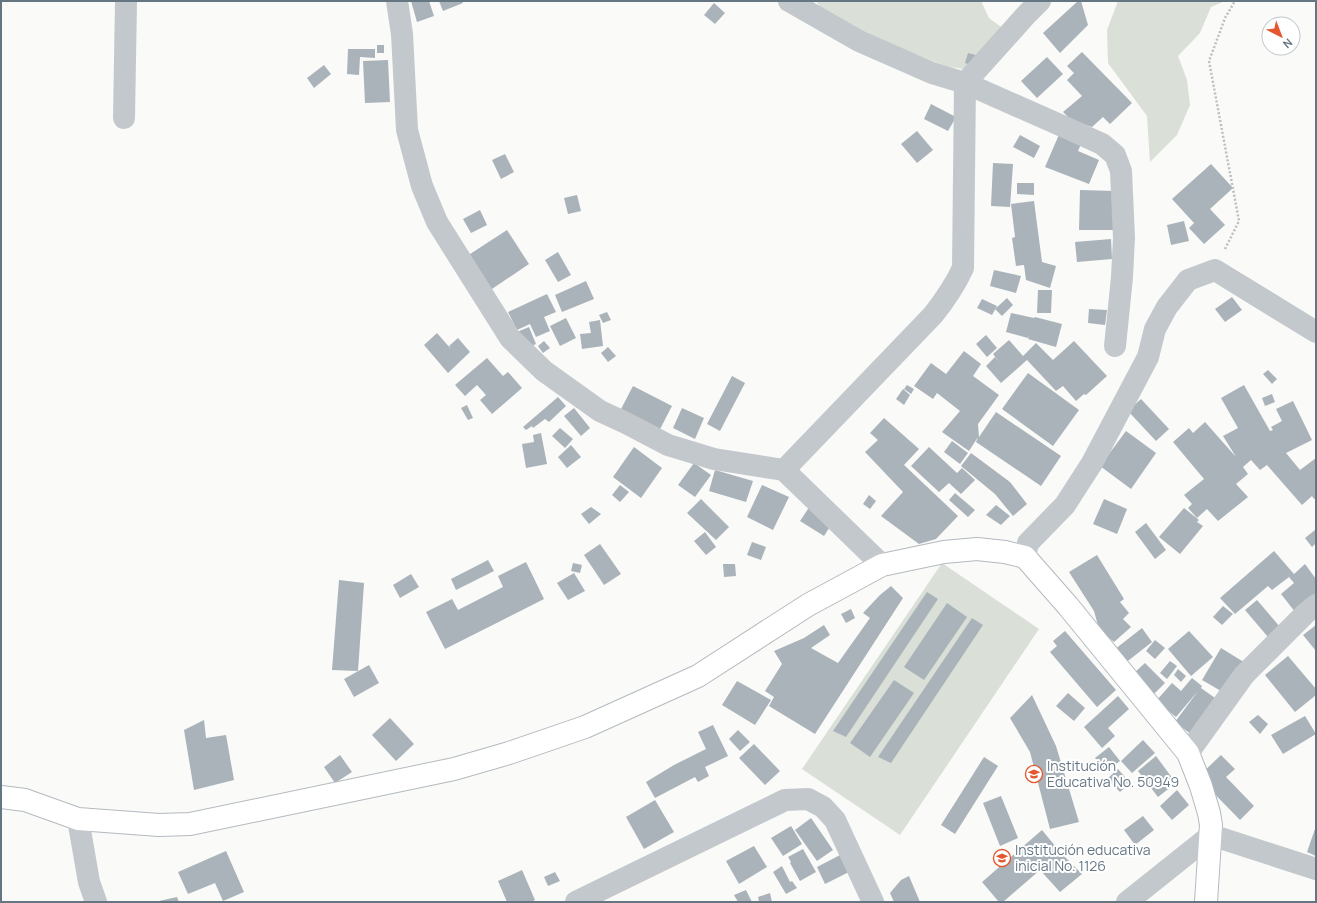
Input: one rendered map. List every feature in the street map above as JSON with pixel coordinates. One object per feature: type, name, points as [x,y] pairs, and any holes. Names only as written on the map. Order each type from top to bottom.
[{"type":"main road","points":[[1,797],[25,800],[78,819],[159,825],[190,824],[454,769],[585,727],[698,676],[808,605],[882,565],[944,552],[977,549],[1005,552],[1025,557],[1068,606],[1168,731],[1188,753],[1201,786],[1212,825],[1206,902]]},
{"type":"street","points":[[124,118],[126,1]]},
{"type":"street","points":[[397,1],[402,34],[406,130],[422,186],[437,222],[510,338],[544,371],[600,411],[626,423],[668,446],[714,459],[784,470],[882,565]]},
{"type":"street","points":[[789,1],[860,41],[932,73],[964,83],[1102,144],[1115,155],[1121,171],[1124,238],[1122,277],[1115,346]]},
{"type":"street","points":[[784,470],[947,299],[963,268],[964,83],[1040,1]]},
{"type":"street","points":[[1025,557],[1028,543],[1065,505],[1092,462],[1148,357],[1155,329],[1167,307],[1188,280],[1215,270],[1316,332]]},
{"type":"street","points":[[1188,753],[1244,675],[1306,613],[1316,606]]},
{"type":"street","points":[[576,902],[785,800],[808,799],[823,806],[835,820],[873,902]]},
{"type":"street","points":[[78,819],[89,882],[96,902]]},
{"type":"street","points":[[1127,902],[1211,835],[1316,869]]},
{"type":"path","points":[[1215,270],[1239,221],[1209,61],[1225,18],[1234,1]]},
{"type":"shaded area","points":[[816,1],[981,1],[989,18],[1005,30],[987,73],[945,66],[829,19]]},
{"type":"shaded area","points":[[1118,1],[1225,1],[1211,7],[1200,33],[1178,56],[1187,80],[1190,105],[1177,135],[1150,162],[1147,116],[1108,63],[1107,30]]},
{"type":"shaded area","points":[[942,563],[1039,629],[900,835],[802,769]]},
{"type":"building","points":[[411,1],[429,1],[434,16],[417,22]]},
{"type":"building","points":[[439,1],[462,1],[463,3],[443,11]]},
{"type":"building","points":[[1078,1],[1081,1],[1088,25],[1060,53],[1043,33]]},
{"type":"building","points":[[714,3],[725,13],[715,24],[704,15]]},
{"type":"building","points":[[377,45],[384,45],[384,53],[377,53]]},
{"type":"building","points":[[348,49],[375,49],[375,58],[360,57],[359,75],[347,74]]},
{"type":"building","points":[[1082,52],[1132,103],[1110,124],[1103,117],[1092,127],[1071,120],[1063,112],[1082,96],[1067,80],[1074,73],[1067,66]]},
{"type":"building","points":[[968,53],[979,56],[975,66],[965,63]]},
{"type":"building","points":[[1047,57],[1063,74],[1037,98],[1021,81]]},
{"type":"building","points":[[388,60],[390,102],[365,103],[363,61]]},
{"type":"building","points":[[324,65],[331,74],[314,88],[307,78]]},
{"type":"building","points":[[931,104],[956,117],[948,131],[924,119]]},
{"type":"building","points":[[1061,130],[1083,139],[1078,151],[1099,160],[1089,184],[1045,167]]},
{"type":"building","points":[[917,131],[933,150],[917,163],[901,144]]},
{"type":"building","points":[[1020,135],[1040,146],[1034,158],[1013,147]]},
{"type":"building","points":[[505,154],[514,172],[501,179],[492,160]]},
{"type":"building","points":[[993,163],[1013,164],[1010,207],[991,206]]},
{"type":"building","points":[[1211,164],[1233,188],[1210,209],[1225,225],[1204,244],[1189,228],[1194,223],[1172,199]]},
{"type":"building","points":[[1017,183],[1034,183],[1034,195],[1017,194]]},
{"type":"building","points":[[1080,190],[1114,191],[1113,230],[1079,230]]},
{"type":"building","points":[[577,195],[581,211],[568,214],[564,198]]},
{"type":"building","points":[[1034,201],[1042,262],[1056,266],[1050,288],[1026,280],[1024,265],[1016,266],[1012,238],[1015,237],[1011,204]]},
{"type":"building","points":[[480,210],[487,225],[471,233],[463,219]]},
{"type":"building","points":[[1184,221],[1189,241],[1171,245],[1167,225]]},
{"type":"building","points":[[507,230],[529,264],[489,291],[467,256]]},
{"type":"building","points":[[1111,239],[1112,259],[1077,262],[1075,242]]},
{"type":"building","points":[[558,252],[571,275],[558,282],[545,260]]},
{"type":"building","points":[[994,270],[1021,276],[1016,293],[990,286]]},
{"type":"building","points":[[586,281],[594,299],[562,312],[555,295]]},
{"type":"building","points":[[1038,290],[1052,290],[1051,313],[1037,313]]},
{"type":"building","points":[[547,294],[556,312],[544,317],[550,331],[536,337],[530,324],[517,330],[508,312]]},
{"type":"building","points":[[1232,297],[1242,310],[1225,322],[1215,309]]},
{"type":"building","points":[[1007,298],[1013,305],[1002,316],[995,309]]},
{"type":"building","points":[[982,299],[997,306],[992,315],[977,308]]},
{"type":"building","points":[[1089,309],[1107,310],[1105,325],[1088,323]]},
{"type":"building","points":[[607,312],[611,320],[603,323],[599,315]]},
{"type":"building","points":[[1011,313],[1062,324],[1056,347],[1028,339],[1030,334],[1028,338],[1006,332]]},
{"type":"building","points":[[566,318],[576,338],[560,346],[550,326]]},
{"type":"building","points":[[600,320],[603,346],[582,349],[580,334],[591,333],[589,322]]},
{"type":"building","points":[[529,327],[536,344],[524,349],[517,332]]},
{"type":"building","points":[[437,333],[451,349],[449,346],[458,338],[470,352],[448,373],[424,345]]},
{"type":"building","points":[[986,335],[997,348],[987,357],[976,344]]},
{"type":"building","points":[[1009,340],[1023,356],[1036,343],[1053,360],[1074,341],[1107,376],[1086,395],[1084,394],[1076,401],[1063,386],[1056,391],[1027,360],[1001,383],[986,366],[995,357],[1000,363],[993,354]]},
{"type":"building","points":[[544,341],[550,348],[543,353],[538,346]]},
{"type":"building","points":[[608,347],[616,356],[608,362],[601,353]]},
{"type":"building","points":[[964,351],[981,364],[973,376],[999,395],[978,424],[979,437],[996,412],[1061,456],[1041,486],[976,442],[978,437],[969,451],[942,432],[960,411],[937,393],[933,399],[914,386],[931,363],[946,374]]},
{"type":"building","points":[[487,358],[503,376],[508,372],[522,388],[492,414],[480,400],[486,395],[477,385],[465,396],[455,385]]},
{"type":"building","points":[[1268,370],[1277,379],[1272,384],[1263,374]]},
{"type":"building","points":[[1028,373],[1079,410],[1053,446],[1002,409]]},
{"type":"building","points":[[732,376],[745,383],[720,431],[707,424]]},
{"type":"building","points":[[907,385],[914,389],[911,394],[904,389]]},
{"type":"building","points":[[1244,385],[1270,431],[1273,430],[1271,427],[1282,421],[1276,409],[1293,401],[1312,440],[1286,453],[1300,470],[1316,458],[1316,498],[1314,499],[1312,496],[1302,505],[1267,465],[1260,470],[1251,460],[1243,467],[1248,474],[1236,484],[1248,497],[1218,521],[1207,509],[1197,518],[1188,508],[1192,504],[1184,495],[1204,479],[1173,442],[1189,428],[1193,433],[1205,422],[1236,457],[1223,436],[1238,428],[1221,398]]},
{"type":"building","points":[[633,386],[672,406],[659,431],[620,411]]},
{"type":"building","points":[[903,389],[910,395],[904,405],[896,399]]},
{"type":"building","points":[[1272,394],[1275,402],[1265,406],[1262,398]]},
{"type":"building","points":[[558,397],[566,406],[549,422],[545,419],[533,428],[532,426],[526,430],[523,427]]},
{"type":"building","points":[[1141,399],[1169,429],[1156,441],[1128,411]]},
{"type":"building","points":[[467,405],[473,418],[468,420],[461,408]]},
{"type":"building","points":[[574,408],[590,428],[581,436],[564,416]]},
{"type":"building","points":[[682,408],[704,418],[695,439],[673,428]]},
{"type":"building","points":[[884,418],[919,449],[904,465],[958,516],[936,539],[919,544],[881,516],[903,492],[865,452],[878,440],[870,433]]},
{"type":"building","points":[[560,428],[573,439],[565,448],[552,436]]},
{"type":"building","points":[[1126,431],[1156,453],[1131,489],[1100,466]]},
{"type":"building","points":[[541,433],[547,464],[526,468],[522,444],[534,442],[533,435]]},
{"type":"building","points":[[952,441],[968,453],[960,464],[944,452]]},
{"type":"building","points":[[571,445],[581,457],[567,468],[558,457]]},
{"type":"building","points":[[634,447],[662,468],[641,498],[613,477]]},
{"type":"building","points":[[929,447],[957,473],[962,468],[975,480],[961,494],[949,483],[939,492],[911,466]]},
{"type":"building","points":[[971,453],[1010,482],[1027,504],[1013,516],[995,494],[961,466]]},
{"type":"building","points":[[694,463],[711,475],[695,497],[678,485]]},
{"type":"building","points":[[715,470],[753,481],[746,502],[709,491]]},
{"type":"building","points":[[620,485],[629,492],[620,502],[612,495]]},
{"type":"building","points":[[762,485],[789,497],[773,530],[747,517]]},
{"type":"building","points":[[955,493],[975,510],[968,517],[949,500]]},
{"type":"building","points":[[869,495],[876,501],[870,509],[863,504]]},
{"type":"building","points":[[701,499],[729,527],[716,540],[687,513]]},
{"type":"building","points":[[1104,499],[1127,509],[1117,534],[1093,524]]},
{"type":"building","points":[[996,505],[1010,516],[1001,525],[986,515]]},
{"type":"building","points":[[810,506],[833,522],[824,536],[800,521]]},
{"type":"building","points":[[591,507],[601,514],[589,524],[581,514]]},
{"type":"building","points":[[1184,508],[1199,520],[1197,522],[1203,526],[1180,554],[1159,537]]},
{"type":"building","points":[[1146,523],[1166,550],[1155,559],[1135,532]]},
{"type":"building","points":[[1315,530],[1316,543],[1312,547],[1305,538]]},
{"type":"building","points":[[705,532],[716,547],[706,555],[694,541]]},
{"type":"building","points":[[752,542],[766,547],[761,560],[747,555]]},
{"type":"building","points":[[600,544],[621,574],[604,585],[584,555]]},
{"type":"building","points":[[1274,551],[1294,574],[1305,564],[1316,579],[1316,604],[1299,617],[1281,594],[1294,583],[1289,577],[1272,590],[1268,586],[1235,614],[1220,598]]},
{"type":"building","points":[[1097,555],[1124,599],[1120,602],[1129,613],[1123,619],[1131,627],[1114,642],[1099,629],[1094,611],[1069,572]]},
{"type":"building","points":[[488,560],[494,571],[456,590],[451,579]]},
{"type":"building","points":[[526,562],[544,599],[445,649],[426,612],[452,599],[458,610],[503,587],[498,576]]},
{"type":"building","points":[[573,563],[582,565],[580,573],[571,571]]},
{"type":"building","points":[[723,564],[735,564],[736,576],[724,577]]},
{"type":"building","points":[[574,573],[585,591],[568,600],[557,583]]},
{"type":"building","points":[[411,574],[419,587],[400,598],[393,585]]},
{"type":"building","points":[[339,580],[364,583],[358,671],[332,670]]},
{"type":"building","points":[[891,586],[903,598],[815,734],[769,706],[774,697],[765,691],[782,664],[774,651],[804,638],[824,625],[830,635],[811,648],[838,663],[870,618],[863,613]]},
{"type":"building","points":[[927,592],[938,599],[846,737],[833,731]]},
{"type":"building","points":[[1257,600],[1280,627],[1268,637],[1245,610]]},
{"type":"building","points":[[947,603],[967,617],[924,680],[904,667]]},
{"type":"building","points":[[1223,606],[1233,614],[1222,625],[1213,617]]},
{"type":"building","points":[[851,609],[855,618],[846,623],[841,614]]},
{"type":"building","points":[[972,618],[983,625],[891,763],[878,757]]},
{"type":"building","points":[[1316,625],[1316,651],[1303,635]]},
{"type":"building","points":[[1142,628],[1152,642],[1124,664],[1114,650]]},
{"type":"building","points":[[1065,631],[1116,690],[1097,707],[1050,652],[1057,646],[1053,641]]},
{"type":"building","points":[[1189,631],[1213,657],[1191,676],[1168,649]]},
{"type":"building","points":[[1155,640],[1165,648],[1155,659],[1146,651]]},
{"type":"building","points":[[1221,648],[1247,664],[1228,695],[1202,680]]},
{"type":"building","points":[[1288,656],[1316,689],[1316,695],[1295,712],[1265,675]]},
{"type":"building","points":[[1170,661],[1177,666],[1167,679],[1160,673]]},
{"type":"building","points":[[1145,663],[1165,683],[1154,694],[1133,674]]},
{"type":"building","points":[[369,665],[379,683],[354,697],[344,679]]},
{"type":"building","points":[[1178,669],[1186,676],[1181,682],[1174,675]]},
{"type":"building","points":[[1192,678],[1202,686],[1201,688],[1222,703],[1196,738],[1175,722],[1198,691],[1176,717],[1156,701],[1172,683],[1181,691]]},
{"type":"building","points":[[894,680],[914,693],[870,757],[850,743]]},
{"type":"building","points":[[737,681],[771,700],[755,725],[722,705]]},
{"type":"building","points":[[1068,693],[1085,708],[1074,721],[1056,706]]},
{"type":"building","points":[[1032,695],[1056,746],[1079,822],[1050,829],[1030,752],[1010,718]]},
{"type":"building","points":[[1118,696],[1129,709],[1108,728],[1115,736],[1102,748],[1084,727]]},
{"type":"building","points":[[1258,715],[1268,724],[1260,734],[1249,722]]},
{"type":"building","points":[[1305,716],[1316,734],[1283,754],[1271,735]]},
{"type":"building","points":[[390,718],[414,744],[396,761],[372,735]]},
{"type":"building","points":[[204,720],[206,738],[226,735],[234,780],[194,790],[184,730]]},
{"type":"building","points":[[713,725],[728,756],[705,767],[709,776],[698,782],[695,777],[655,798],[646,782],[674,765],[706,749],[698,732]]},
{"type":"building","points":[[738,730],[750,742],[740,751],[729,739]]},
{"type":"building","points":[[1143,740],[1155,753],[1132,773],[1121,761]]},
{"type":"building","points":[[754,744],[780,771],[765,785],[739,758]]},
{"type":"building","points":[[1109,747],[1120,761],[1106,772],[1095,758]]},
{"type":"building","points":[[340,755],[352,772],[335,783],[324,767]]},
{"type":"building","points":[[1221,755],[1235,769],[1226,777],[1254,806],[1240,820],[1198,777]]},
{"type":"building","points":[[1156,756],[1176,783],[1158,797],[1138,771]]},
{"type":"building","points":[[984,757],[998,766],[955,834],[941,825]]},
{"type":"building","points":[[1118,769],[1130,783],[1120,792],[1107,779]]},
{"type":"building","points":[[1177,790],[1189,805],[1172,820],[1160,806]]},
{"type":"building","points":[[1001,796],[1018,838],[1000,846],[983,803]]},
{"type":"building","points":[[655,800],[674,832],[644,849],[626,817]]},
{"type":"building","points":[[1143,816],[1154,830],[1135,845],[1124,830]]},
{"type":"building","points":[[811,818],[833,850],[817,861],[795,830]]},
{"type":"building","points":[[791,826],[802,844],[783,856],[771,838]]},
{"type":"building","points":[[1316,826],[1316,856],[1307,852]]},
{"type":"building","points":[[1042,830],[1060,852],[1082,874],[1060,892],[1040,870],[1003,902],[999,902],[982,882]]},
{"type":"building","points":[[754,846],[767,867],[739,884],[726,861]]},
{"type":"building","points":[[803,849],[816,872],[800,881],[788,857]]},
{"type":"building","points":[[226,851],[244,892],[223,901],[215,883],[188,894],[178,872]]},
{"type":"building","points":[[842,854],[851,871],[825,884],[817,867]]},
{"type":"building","points":[[782,866],[790,882],[792,881],[797,888],[786,894],[773,872]]},
{"type":"building","points":[[522,870],[535,900],[531,902],[507,902],[498,881]]},
{"type":"building","points":[[555,872],[560,881],[548,886],[544,877]]},
{"type":"building","points":[[909,876],[920,902],[894,902],[890,893],[901,880]]},
{"type":"building","points":[[746,890],[752,902],[738,902],[734,895]]},
{"type":"building","points":[[770,893],[772,902],[759,902],[758,897]]},
{"type":"building","points":[[177,897],[179,902],[159,902],[159,901]]},
{"type":"place","name":"Institución Educativa No. 50949","points":[[1034,774]]},
{"type":"place","name":"Institución educativa inicial No. 1126","points":[[1002,858]]}]
